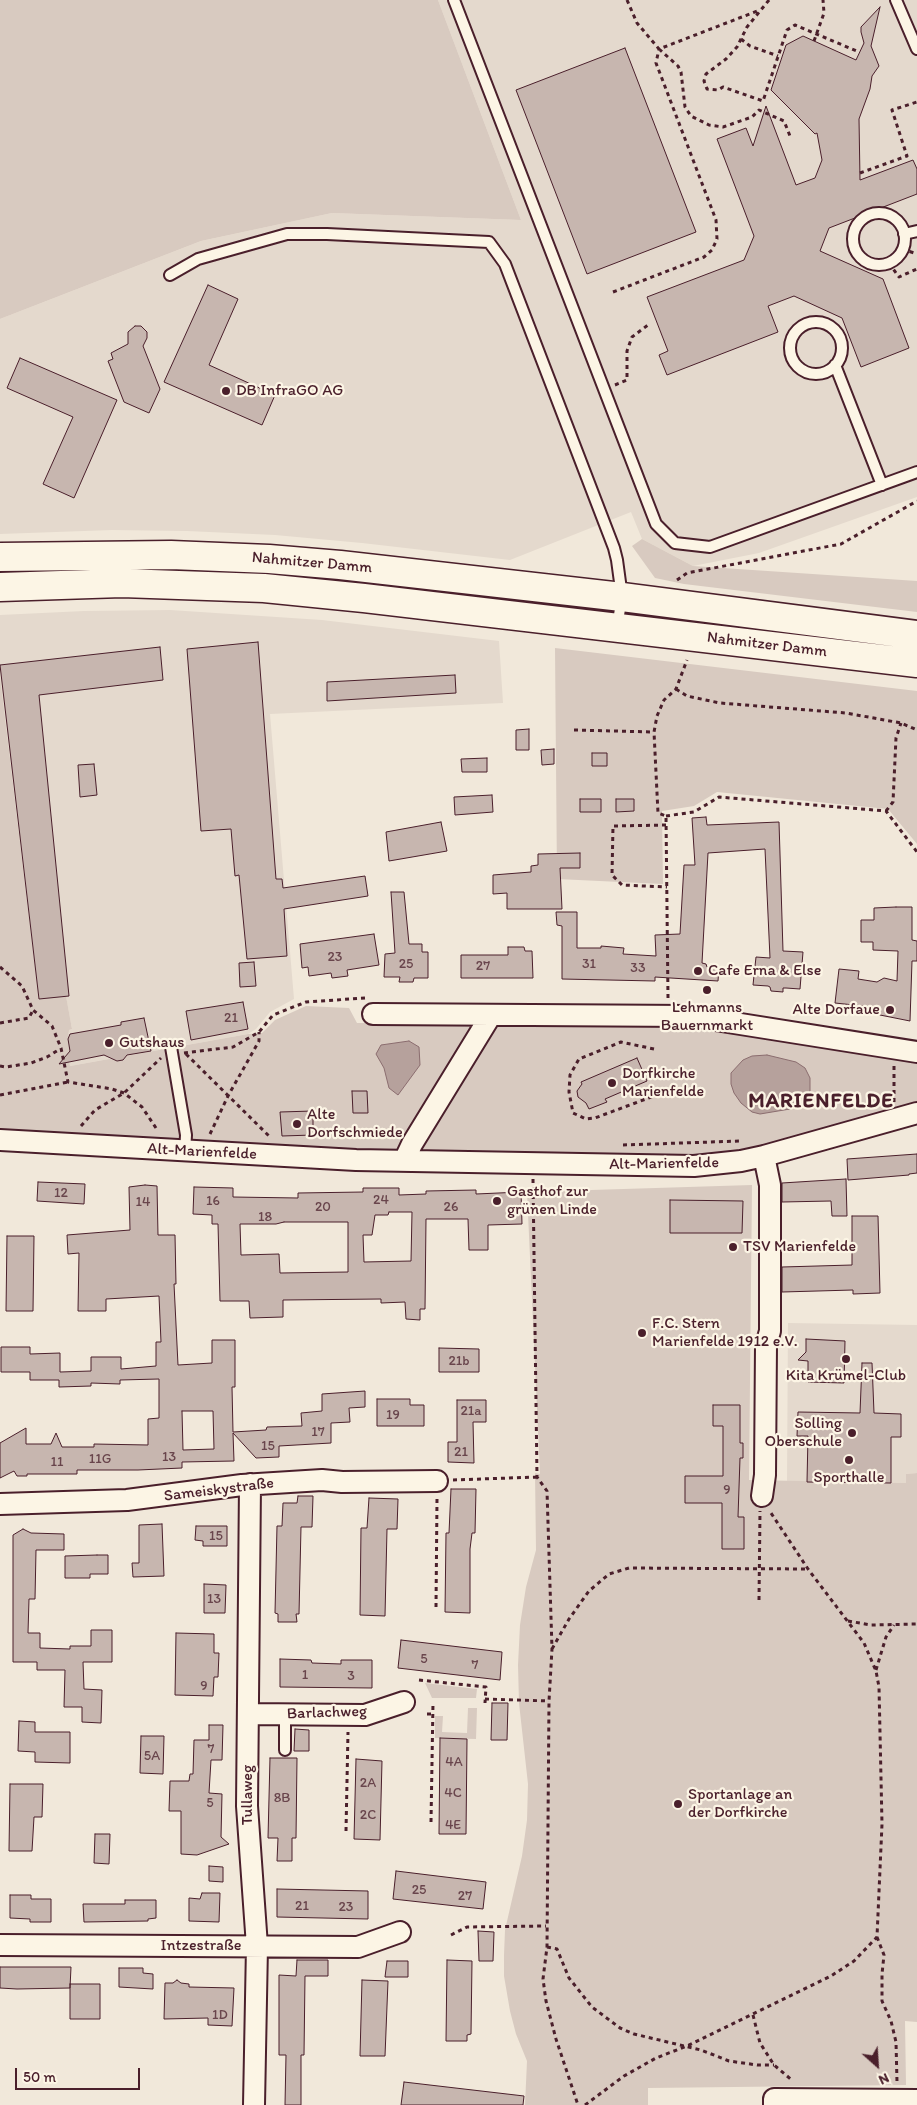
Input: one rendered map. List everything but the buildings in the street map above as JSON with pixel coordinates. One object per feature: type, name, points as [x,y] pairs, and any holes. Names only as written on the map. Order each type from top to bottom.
[{"type":"main road","name":"Nahmitzer Damm","points":[[0,557],[171,554],[269,559],[350,566],[622,597],[917,636]]},
{"type":"main road","name":"Nahmitzer Damm","points":[[0,587],[122,583],[264,588],[617,627],[917,663]]},
{"type":"street","points":[[371,1006],[491,1015],[690,1016],[917,1052]]},
{"type":"street","points":[[404,1161],[412,1144],[491,1015]]},
{"type":"street","name":"Alt-Marienfelde","points":[[0,1140],[185,1152],[404,1161],[694,1166],[741,1161],[764,1156],[909,1107]]},
{"type":"street","points":[[762,1496],[765,1475],[766,1346],[770,1331],[770,1185],[764,1156]]},
{"type":"street","name":"Sameiskystraße","points":[[0,1504],[127,1500],[250,1484],[322,1480],[342,1482],[437,1481]]},
{"type":"street","name":"Tullaweg","points":[[250,1484],[247,1826],[255,1897],[257,1946],[254,2105]]},
{"type":"street","name":"Barlachweg","points":[[249,1714],[365,1715],[404,1702]]},
{"type":"street","name":"Intzestraße","points":[[0,1945],[358,1947],[400,1932]]},
{"type":"street","points":[[774,2102],[917,2100]]},
{"type":"lane","points":[[454,0],[606,388],[656,524],[675,543],[710,547],[917,472]]},
{"type":"lane","points":[[896,0],[917,49]]},
{"type":"lane","points":[[881,214],[896,220],[904,234],[902,249],[896,258],[889,263],[871,264],[863,260],[853,245],[855,229],[866,217],[881,214]]},
{"type":"lane","points":[[904,234],[917,231]]},
{"type":"lane","points":[[170,275],[198,259],[287,234],[327,234],[489,242],[505,264],[614,548],[622,597],[617,627]]},
{"type":"lane","points":[[835,365],[829,370],[820,373],[804,371],[792,358],[790,350],[794,333],[807,323],[816,322],[831,327],[837,333],[842,349],[835,365],[882,485]]},
{"type":"lane","points":[[171,1051],[186,1135],[185,1152]]},
{"type":"lane","points":[[285,1714],[285,1750]]},
{"type":"path","points":[[627,0],[637,23],[658,49],[678,66],[681,72],[685,106],[691,116],[709,125],[723,127],[752,117],[759,110],[784,121],[790,136]]},
{"type":"path","points":[[769,0],[747,27],[741,39],[726,58],[706,74],[704,81],[707,89],[718,90],[723,87],[762,101],[787,30],[791,27],[798,26],[859,52]]},
{"type":"path","points":[[814,41],[824,13],[823,0]]},
{"type":"path","points":[[658,49],[761,10]]},
{"type":"path","points":[[741,39],[750,46],[778,56]]},
{"type":"path","points":[[613,292],[704,257],[712,250],[717,239],[716,220],[656,62],[658,49]]},
{"type":"path","points":[[860,173],[908,156],[892,110],[917,102]]},
{"type":"path","points":[[902,249],[917,254]]},
{"type":"path","points":[[889,263],[899,277],[917,269]]},
{"type":"path","points":[[606,388],[627,380],[627,351],[632,337],[648,325]]},
{"type":"path","points":[[677,580],[687,573],[841,544],[917,501]]},
{"type":"path","points":[[687,660],[676,689],[664,700],[657,716],[654,732],[658,813],[666,816],[694,812],[719,797],[886,811],[917,852]]},
{"type":"path","points":[[676,689],[687,696],[720,703],[846,713],[901,723],[917,730]]},
{"type":"path","points":[[886,811],[893,802],[896,738],[901,723]]},
{"type":"path","points":[[574,730],[654,732]]},
{"type":"path","points":[[666,816],[668,1016]]},
{"type":"path","points":[[666,825],[613,826],[612,874],[622,885],[667,888]]},
{"type":"path","points":[[0,967],[22,986],[33,1010],[52,1026],[61,1048],[68,1082]]},
{"type":"path","points":[[80,1128],[95,1110],[124,1093],[156,1061],[171,1051],[185,1053],[233,1047],[259,1032],[273,1015],[306,1002],[371,1006]]},
{"type":"path","points":[[0,1023],[30,1018],[33,1010]]},
{"type":"path","points":[[218,1136],[209,1136],[228,1096],[259,1041],[259,1032]]},
{"type":"path","points":[[654,1049],[621,1042],[579,1058],[570,1075],[569,1092],[573,1113],[586,1119],[595,1118],[670,1090]]},
{"type":"path","points":[[0,1066],[6,1067],[31,1063],[47,1057],[61,1048]]},
{"type":"path","points":[[185,1053],[273,1140],[264,1139]]},
{"type":"path","points":[[894,1063],[894,1104],[909,1107]]},
{"type":"path","points":[[0,1095],[68,1082],[112,1089],[124,1093],[142,1107],[160,1134]]},
{"type":"path","points":[[620,1145],[743,1141]]},
{"type":"path","points":[[533,1179],[537,1477],[547,1491],[552,1649],[549,1701],[547,1947],[544,1979],[546,2001],[578,2105]]},
{"type":"path","points":[[436,1607],[437,1481],[537,1477]]},
{"type":"path","points":[[762,1496],[808,1569],[864,1643],[876,1671],[879,1687],[882,1824],[877,1937],[884,1956],[882,2001],[891,2021],[896,2042],[897,2091]]},
{"type":"path","points":[[759,1600],[759,1521],[762,1496]]},
{"type":"path","points":[[552,1649],[569,1619],[589,1591],[609,1574],[629,1568],[808,1569]]},
{"type":"path","points":[[848,1621],[871,1625],[917,1624]]},
{"type":"path","points":[[876,1671],[886,1637],[894,1625]]},
{"type":"path","points":[[419,1680],[486,1687],[485,1701],[549,1701]]},
{"type":"path","points":[[431,1822],[433,1703]]},
{"type":"path","points":[[427,1714],[432,1714]]},
{"type":"path","points":[[346,1831],[348,1725]]},
{"type":"path","points":[[451,1935],[467,1927],[546,1926]]},
{"type":"path","points":[[585,2105],[624,2076],[656,2058],[687,2046],[831,1976],[854,1961],[877,1937]]},
{"type":"path","points":[[547,1947],[557,1949],[569,1978],[592,2007],[604,2017],[634,2034],[687,2046],[729,2061],[757,2065],[774,2065]]},
{"type":"path","points":[[753,2015],[760,2044],[774,2065],[795,2082]]},
{"type":"shaded area","points":[[0,0],[438,0],[521,220],[332,213],[201,241],[0,319]]},
{"type":"shaded area","points":[[438,0],[917,0],[917,497],[759,553],[693,566],[642,539],[631,512],[510,560],[275,535],[112,530],[0,534],[0,319],[201,241],[332,213],[521,220]]},
{"type":"shaded area","points":[[642,539],[693,566],[917,581],[917,612],[684,584],[655,578],[632,546]]},
{"type":"shaded area","points":[[306,576],[446,590],[446,592],[365,588],[282,578]]},
{"type":"shaded area","points":[[170,610],[322,620],[499,641],[503,703],[270,714],[294,999],[270,1012],[256,1029],[248,1034],[70,1066],[68,1039],[69,1030],[72,1029],[66,997],[39,999],[0,676],[0,615],[84,611]]},
{"type":"shaded area","points":[[677,618],[917,647],[917,654],[676,625]]},
{"type":"shaded area","points":[[555,648],[917,691],[917,844],[888,809],[717,792],[694,806],[662,811],[663,884],[557,879]]},
{"type":"shaded area","points":[[0,676],[39,999],[66,996],[72,1029],[69,1030],[68,1039],[69,1046],[72,1048],[68,1053],[70,1066],[262,1033],[275,1020],[306,1006],[349,1008],[357,1023],[691,1024],[917,1061],[917,1103],[753,1150],[693,1157],[329,1150],[0,1132]]},
{"type":"shaded area","points":[[409,1041],[419,1047],[420,1065],[398,1095],[389,1088],[384,1068],[376,1054],[381,1045]]},
{"type":"shaded area","points":[[767,1055],[796,1062],[805,1068],[810,1078],[810,1091],[803,1102],[790,1109],[760,1114],[752,1112],[741,1103],[734,1093],[731,1084],[731,1073],[743,1060],[752,1056]]},
{"type":"shaded area","points":[[752,1185],[749,1480],[906,1483],[906,1474],[917,1473],[917,2022],[905,2021],[906,2085],[648,2088],[648,2105],[525,2105],[527,2061],[516,2034],[510,2011],[504,1976],[504,1955],[505,1930],[522,1856],[527,1820],[528,1784],[519,1703],[518,1665],[520,1625],[526,1587],[536,1550],[535,1473],[540,1474],[527,1192]]},
{"type":"shaded area","name":"Solling Oberschule","points":[[788,1323],[917,1325],[917,1473],[906,1474],[906,1483],[787,1481]]},
{"type":"shaded area","points":[[425,1683],[477,1689],[476,1698],[432,1698]]},
{"type":"shaded area","points":[[468,1708],[477,1708],[476,1739],[435,1738],[435,1716],[443,1716],[442,1732],[467,1733]]},
{"type":"place","name":"DB InfraGO AG","points":[[226,391]]},
{"type":"place","name":"Cafe Erna & Else","points":[[698,971]]},
{"type":"place","name":"Lehmanns Bauernmarkt","points":[[707,990]]},
{"type":"place","name":"Alte Dorfaue","points":[[890,1010]]},
{"type":"place","name":"Gutshaus","points":[[109,1043]]},
{"type":"place","name":"Dorfkirche Marienfelde","points":[[612,1083]]},
{"type":"place","name":"Alte Dorfschmiede","points":[[297,1124]]},
{"type":"place","name":"Gasthof zur grünen Linde","points":[[497,1201]]},
{"type":"place","name":"TSV Marienfelde","points":[[733,1247]]},
{"type":"place","name":"F.C. Stern Marienfelde 1912 e.V.","points":[[642,1333]]},
{"type":"place","name":"Kita Krümel-Club","points":[[846,1359]]},
{"type":"place","name":"Solling Oberschule","points":[[852,1433]]},
{"type":"place","name":"Sporthalle","points":[[849,1460]]},
{"type":"place","name":"Sportanlage an der Dorfkirche","points":[[678,1804]]},
{"type":"district","name":"MARIENFELDE","points":[[821,1102]]}]
